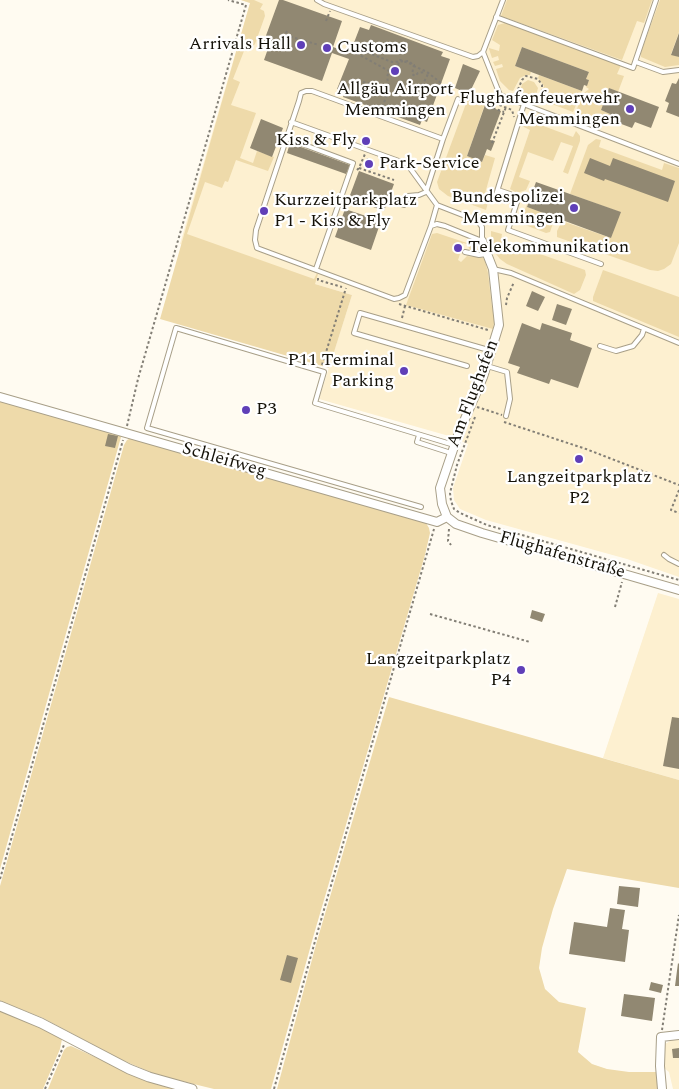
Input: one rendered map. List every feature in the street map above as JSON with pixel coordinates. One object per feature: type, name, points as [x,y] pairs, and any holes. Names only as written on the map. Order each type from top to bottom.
[{"type":"street","name":"Am Flughafen","points":[[447,517],[442,504],[440,488],[454,445],[487,366],[499,320],[493,270],[482,240]]},
{"type":"street","name":"Schleifweg","points":[[0,397],[437,522]]},
{"type":"street","points":[[437,522],[447,517]]},
{"type":"street","name":"Flughafenstraße","points":[[447,517],[456,524],[482,533],[679,590]]},
{"type":"street","points":[[0,1006],[26,1016],[129,1069],[149,1077],[192,1089]]},
{"type":"street","points":[[662,1089],[661,1037],[679,1035]]},
{"type":"lane","points":[[317,0],[470,57],[478,56],[483,52],[502,0]]},
{"type":"lane","points":[[496,17],[633,68],[656,0]]},
{"type":"lane","points":[[483,52],[500,95],[679,164]]},
{"type":"lane","points":[[636,62],[663,72],[679,70]]},
{"type":"lane","points":[[437,205],[405,295],[394,299],[257,248],[255,240],[256,230],[302,93],[312,91],[442,138]]},
{"type":"lane","points":[[389,200],[404,205],[408,196],[426,192],[442,138],[458,99]]},
{"type":"lane","points":[[495,198],[524,104]]},
{"type":"lane","name":"Am Flughafen","points":[[291,122],[407,164],[437,205],[478,222],[482,227],[482,240]]},
{"type":"lane","points":[[286,138],[353,163],[318,270]]},
{"type":"lane","points":[[498,190],[510,194],[517,202],[508,230],[602,264]]},
{"type":"lane","points":[[431,226],[437,224],[445,226],[482,240]]},
{"type":"lane","points":[[465,252],[487,254]]},
{"type":"lane","points":[[493,270],[512,273],[679,343]]},
{"type":"lane","points":[[467,366],[354,333],[360,313],[492,351]]},
{"type":"lane","points":[[421,507],[147,428],[176,328],[324,372],[315,403],[454,445]]},
{"type":"lane","points":[[600,346],[616,351],[633,346],[642,335],[644,329]]},
{"type":"lane","points":[[487,366],[507,372],[510,399],[506,416]]},
{"type":"lane","points":[[419,435],[417,442],[451,453]]},
{"type":"lane","points":[[664,555],[669,560],[679,564]]},
{"type":"path","points":[[0,878],[141,370],[246,5],[228,0]]},
{"type":"path","points":[[326,21],[332,7]]},
{"type":"path","points":[[287,31],[285,35],[319,45]]},
{"type":"path","points":[[383,106],[389,87],[387,77],[389,71],[356,53],[358,49],[392,62],[409,61],[441,83]]},
{"type":"path","points":[[398,65],[400,60],[414,66],[412,74],[415,76],[422,71],[428,74],[421,91]]},
{"type":"path","points":[[513,100],[522,80],[526,76],[538,79],[542,85],[542,92],[536,109]]},
{"type":"path","points":[[358,81],[389,87]]},
{"type":"path","points":[[458,99],[472,94],[506,107],[512,110],[517,128]]},
{"type":"path","points":[[480,97],[486,105],[504,112]]},
{"type":"path","points":[[492,143],[506,107]]},
{"type":"path","points":[[359,168],[394,180]]},
{"type":"path","points":[[318,270],[318,280],[346,288],[320,371]]},
{"type":"path","points":[[505,311],[507,298],[515,279]]},
{"type":"path","points":[[397,303],[493,331]]},
{"type":"path","points":[[400,325],[405,306]]},
{"type":"path","points":[[471,405],[506,416]]},
{"type":"path","points":[[476,416],[457,465],[451,487],[451,501],[454,508],[460,514],[487,525],[679,580]]},
{"type":"path","points":[[504,422],[586,449],[679,484]]},
{"type":"path","points":[[679,490],[671,510],[679,513]]},
{"type":"path","points":[[274,1089],[316,934],[437,522]]},
{"type":"path","points":[[446,527],[449,530],[448,541],[451,545]]},
{"type":"path","points":[[615,607],[622,582]]},
{"type":"path","points":[[430,614],[530,642]]},
{"type":"path","points":[[661,1037],[679,915]]},
{"type":"path","points":[[45,1089],[68,1037]]},
{"type":"shaded area","points":[[241,0],[679,0],[679,577],[627,559],[486,520],[460,509],[454,500],[453,488],[468,444],[449,436],[319,399],[352,295],[180,244],[250,3]]},
{"type":"shaded area","points":[[241,0],[254,0],[263,4],[260,9],[264,11],[265,16],[255,44],[253,46],[246,46],[233,79],[240,82],[231,105],[256,113],[240,158],[253,163],[257,151],[274,157],[268,171],[236,160],[228,182],[225,181],[222,188],[205,182],[187,234],[314,279],[317,273],[315,284],[352,295],[329,368],[160,319],[250,3]]},
{"type":"shaded area","points":[[507,0],[652,0],[644,23],[637,21],[622,60],[501,16]]},
{"type":"shaded area","points":[[660,0],[679,0],[679,32],[671,54],[679,57],[679,65],[665,67],[641,57],[641,52]]},
{"type":"shaded area","points":[[505,23],[621,65],[617,74],[624,76],[618,92],[609,88],[601,110],[610,114],[606,125],[575,113],[584,93],[589,89],[586,87],[589,80],[586,79],[589,72],[522,47],[515,66],[531,72],[530,75],[520,78],[513,91],[509,90],[500,81],[496,69],[503,67],[502,64],[495,66],[493,62],[499,60],[498,56],[492,58],[489,48],[499,51],[500,45],[492,40],[498,25]]},
{"type":"shaded area","points":[[539,75],[582,91],[573,112],[541,100],[544,86],[538,78]]},
{"type":"shaded area","points":[[528,80],[534,82],[538,88],[535,99],[520,92],[522,84]]},
{"type":"shaded area","points":[[472,95],[486,101],[467,156],[482,162],[485,155],[495,158],[484,197],[489,199],[486,210],[448,196],[439,189],[437,182],[467,101]]},
{"type":"shaded area","points":[[535,115],[540,117],[538,124],[573,137],[576,131],[580,136],[580,141],[568,174],[563,172],[573,146],[561,142],[553,161],[528,152],[519,177],[530,181],[526,190],[517,193],[510,189],[530,130],[522,126],[525,119]]},
{"type":"shaded area","points":[[596,139],[601,140],[599,147],[662,170],[664,163],[679,168],[679,243],[671,264],[664,269],[658,271],[650,270],[557,237],[557,231],[562,221],[611,238],[620,212],[570,194],[588,145]]},
{"type":"shaded area","points":[[531,197],[527,207],[555,217],[550,232],[546,233],[520,223],[527,204],[520,201]]},
{"type":"shaded area","points":[[491,231],[502,234],[501,240],[585,270],[586,275],[580,290],[574,294],[507,264],[493,250]]},
{"type":"shaded area","points":[[437,233],[473,245],[481,252],[470,250],[467,244],[463,243],[462,246],[455,243],[452,251],[460,254],[458,260],[461,262],[467,256],[483,258],[485,260],[495,317],[493,329],[406,305],[432,234]]},
{"type":"shaded area","points":[[603,270],[679,297],[679,337],[593,301]]},
{"type":"shaded area","points":[[0,400],[120,434],[121,437],[0,869]]},
{"type":"shaded area","points":[[131,438],[418,520],[426,523],[429,528],[430,533],[425,555],[314,934],[271,1089],[214,1089],[157,1075],[120,1059],[43,1018],[0,1001],[0,886],[124,445]]},
{"type":"shaded area","points":[[658,593],[679,599],[679,780],[603,758]]},
{"type":"shaded area","points":[[389,697],[679,780],[679,888],[567,869],[553,909],[542,948],[539,968],[545,989],[559,1002],[586,1008],[578,1052],[592,1064],[607,1069],[629,1072],[657,1072],[659,1089],[277,1089],[317,941]]},
{"type":"shaded area","points":[[0,1011],[33,1024],[62,1039],[60,1049],[43,1089],[0,1089]]},
{"type":"shaded area","points":[[675,1038],[679,1038],[679,1089],[673,1089],[669,1072],[664,1068],[665,1044]]},
{"type":"shaded area","points":[[71,1046],[145,1080],[174,1089],[48,1089],[64,1050]]},
{"type":"building","points":[[279,0],[342,21],[333,47],[350,53],[360,27],[369,30],[371,25],[443,52],[441,56],[450,59],[427,122],[422,120],[420,125],[343,97],[345,92],[337,89],[349,59],[332,53],[322,81],[264,60],[270,43],[264,41]]},
{"type":"building","points":[[679,33],[679,57],[671,55]]},
{"type":"building","points":[[522,47],[589,72],[586,79],[589,80],[587,86],[584,85],[582,91],[515,66]]},
{"type":"building","points":[[463,64],[480,71],[469,94],[455,88]]},
{"type":"building","points":[[679,78],[679,117],[666,112],[669,103],[665,101],[672,83],[676,84]]},
{"type":"building","name":"Flughafenfeuerwehr Memmingen","points":[[609,88],[659,107],[651,128],[635,122],[632,128],[608,119],[610,114],[601,110]]},
{"type":"building","points":[[485,105],[501,111],[490,140],[495,141],[491,151],[487,149],[482,162],[467,156]]},
{"type":"building","points":[[261,119],[283,128],[272,157],[250,148]]},
{"type":"building","points":[[290,143],[350,165],[346,174],[287,153]]},
{"type":"building","name":"Park-Service","points":[[367,158],[374,161],[371,170],[364,167]]},
{"type":"building","points":[[590,158],[610,166],[613,158],[675,181],[668,202],[584,173]]},
{"type":"building","points":[[359,171],[394,184],[384,211],[349,198]]},
{"type":"building","points":[[536,182],[621,212],[611,238],[527,207]]},
{"type":"building","points":[[345,209],[381,221],[371,250],[335,237]]},
{"type":"building","points":[[532,291],[545,297],[538,311],[526,306]]},
{"type":"building","points":[[557,304],[572,309],[566,325],[552,320]]},
{"type":"building","points":[[522,323],[540,330],[542,323],[572,333],[570,340],[592,348],[578,388],[551,379],[549,384],[517,373],[520,367],[508,363]]},
{"type":"building","points":[[108,434],[118,436],[115,448],[105,446]]},
{"type":"building","points":[[532,610],[545,614],[542,622],[530,618]]},
{"type":"building","points":[[672,717],[679,718],[679,769],[663,766]]},
{"type":"building","points":[[619,886],[640,888],[638,907],[617,904]]},
{"type":"building","points":[[610,908],[625,910],[622,929],[629,930],[625,962],[569,954],[574,922],[607,927]]},
{"type":"building","points":[[287,955],[298,958],[291,983],[280,980]]},
{"type":"building","points":[[678,963],[679,986],[675,986]]},
{"type":"building","points":[[651,982],[663,985],[661,993],[649,990]]},
{"type":"building","points":[[624,994],[655,998],[652,1021],[621,1016]]},
{"type":"building","points":[[679,1048],[679,1058],[673,1058],[672,1049]]},
{"type":"place","name":"Arrivals Hall","points":[[301,45]]},
{"type":"place","name":"Customs","points":[[327,48]]},
{"type":"place","name":"Allgäu Airport Memmingen","points":[[395,71]]},
{"type":"place","name":"Flughafenfeuerwehr Memmingen","points":[[630,109]]},
{"type":"place","name":"Kiss & Fly","points":[[366,141]]},
{"type":"place","name":"Park-Service","points":[[369,164]]},
{"type":"place","name":"Bundespolizei Memmingen","points":[[574,208]]},
{"type":"place","name":"Kurzzeitparkplatz P1 - Kiss & Fly","points":[[264,211]]},
{"type":"place","name":"Telekommunikation","points":[[458,248]]},
{"type":"place","name":"P11 Terminal Parking","points":[[404,371]]},
{"type":"place","name":"P3","points":[[246,410]]},
{"type":"place","name":"Langzeitparkplatz P2","points":[[579,459]]},
{"type":"place","name":"Langzeitparkplatz P4","points":[[521,670]]}]
